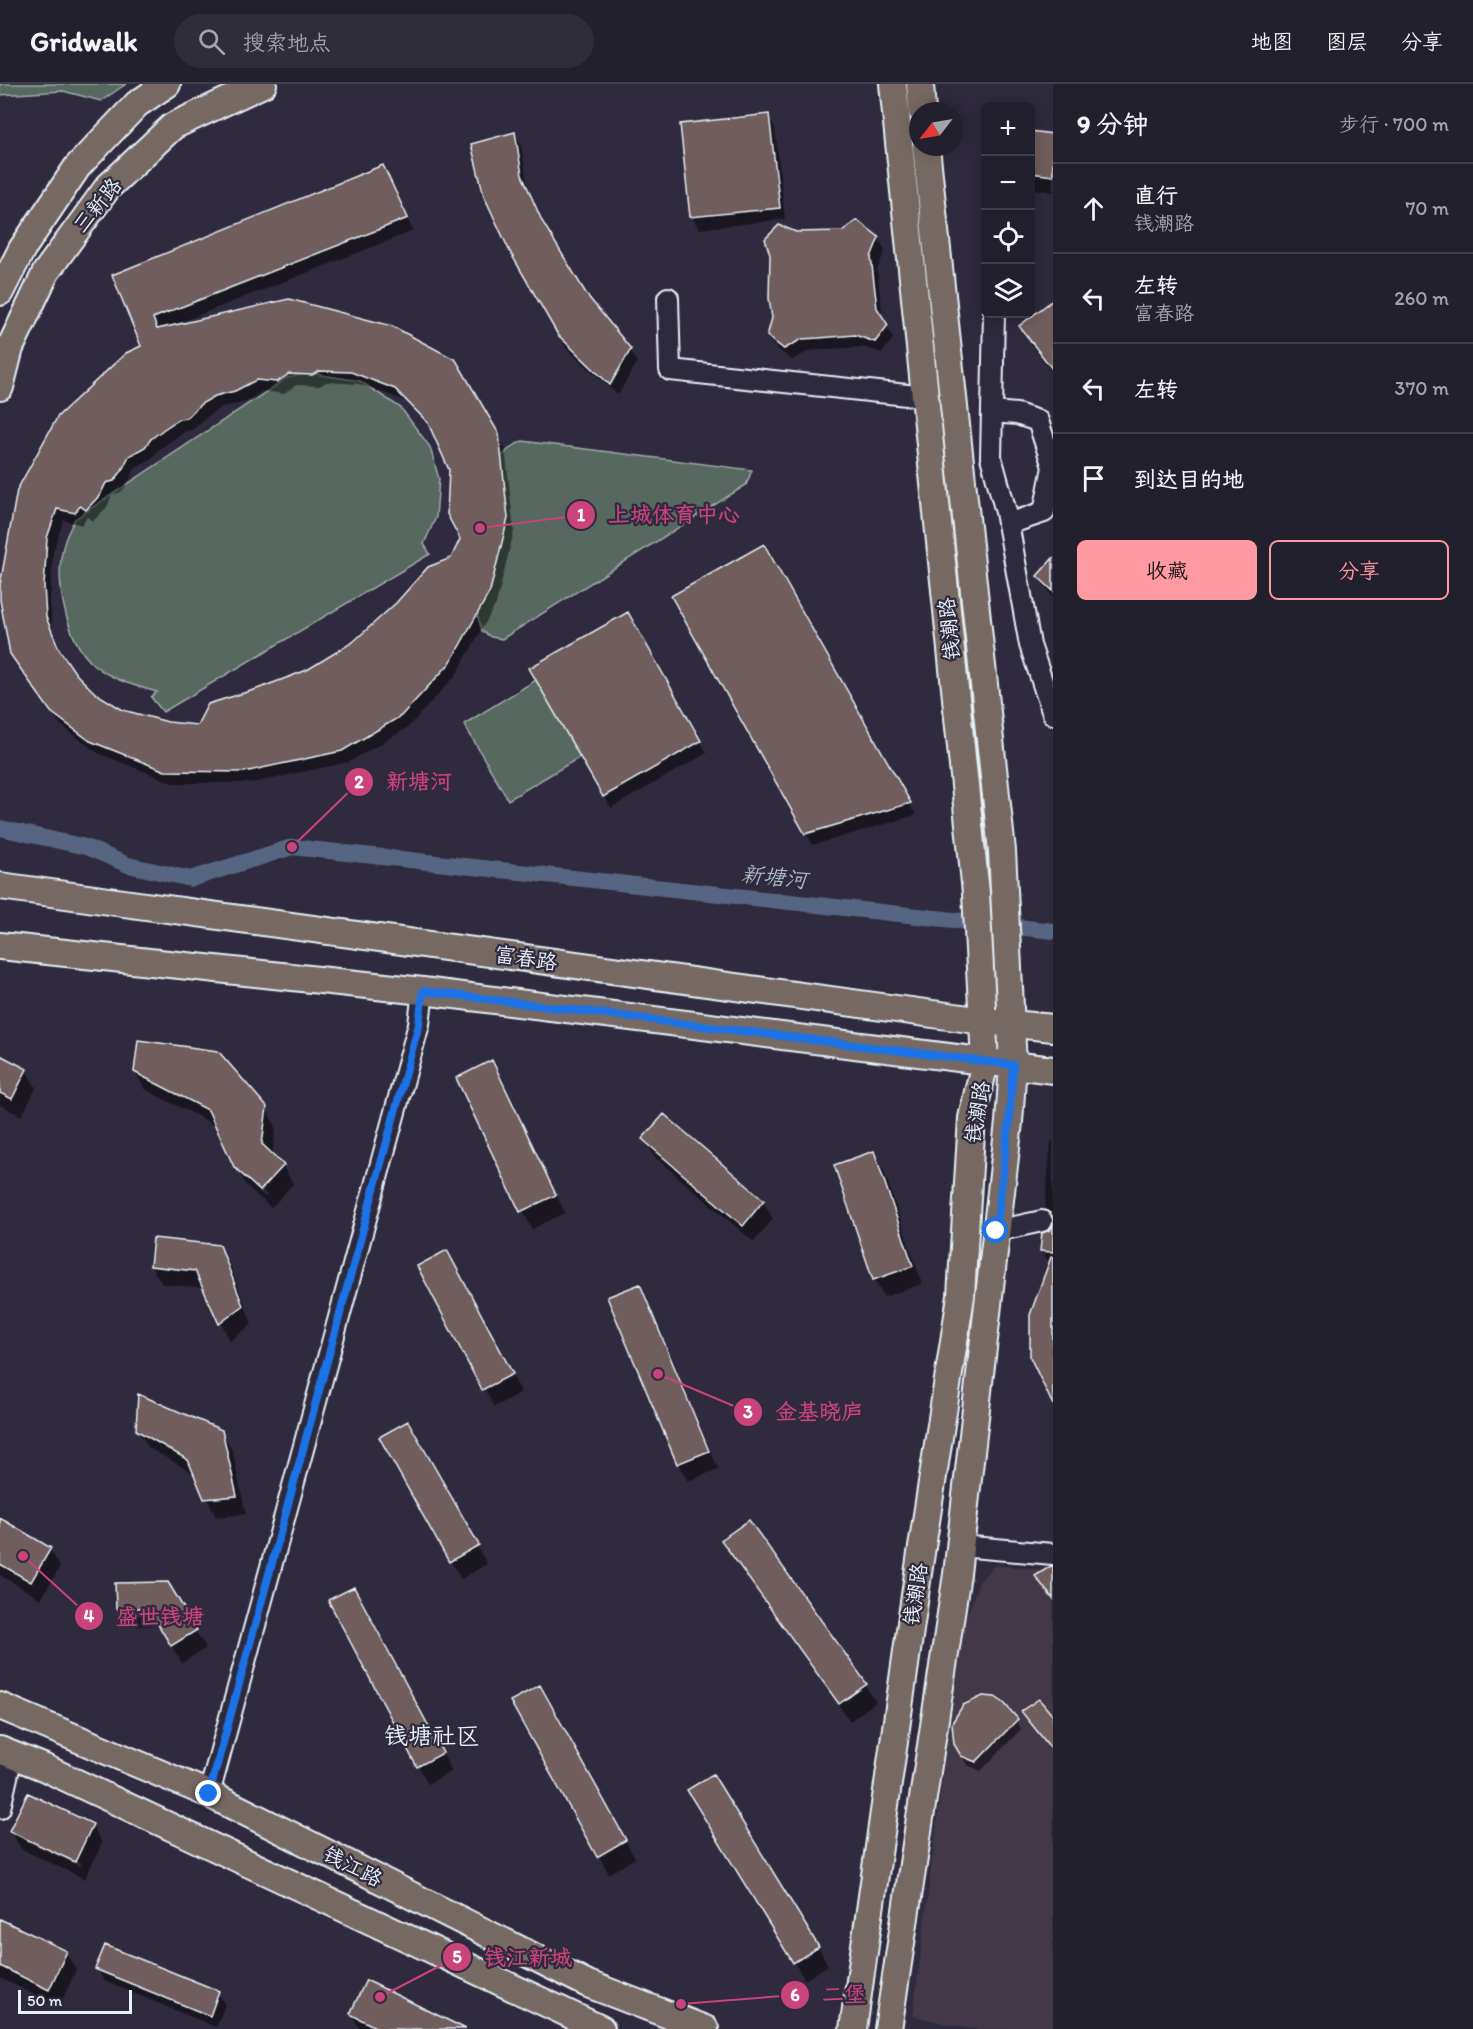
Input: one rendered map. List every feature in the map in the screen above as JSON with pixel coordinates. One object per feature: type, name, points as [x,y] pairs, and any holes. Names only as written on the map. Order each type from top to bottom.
[{"type":"main road","name":"三新路","points":[[0,292],[22,249],[78,166],[137,104],[167,84]]},
{"type":"main road","name":"三新路","points":[[0,387],[10,348],[46,272],[108,187],[173,126],[263,84]]},
{"type":"main road","name":"钱潮路","points":[[853,2029],[917,1580],[961,1296],[972,1118],[985,1062],[976,893],[893,84]]},
{"type":"main road","points":[[920,84],[921,102]]},
{"type":"main road","name":"钱潮路","points":[[888,2029],[960,1546],[1009,1122],[1013,1065],[1002,851],[927,156]]},
{"type":"main road","name":"富春路","points":[[0,886],[984,1021],[1053,1028]]},
{"type":"main road","points":[[0,946],[423,991],[1053,1070]]},
{"type":"main road","name":"钱江路","points":[[0,1706],[209,1794],[588,1984],[705,2029]]},
{"type":"main road","name":"钱江路","points":[[6,1753],[65,1777],[601,2029]]},
{"type":"street","points":[[668,298],[670,370],[926,397]]},
{"type":"street","points":[[994,318],[991,458],[1008,524],[1030,645],[1053,714]]},
{"type":"street","points":[[992,412],[1017,414],[1038,422],[1053,467],[1044,512],[1008,524]]},
{"type":"street","points":[[961,472],[996,476]]},
{"type":"street","points":[[209,1794],[419,1024],[423,991]]},
{"type":"street","points":[[996,1231],[1042,1221]]},
{"type":"street","points":[[960,1546],[1053,1554]]},
{"type":"street","points":[[0,1808],[6,1753]]},
{"type":"shaded area","points":[[995,1565],[1053,1571],[1053,2029],[971,2029],[913,2016],[960,1635],[979,1582]]},
{"type":"green space","points":[[0,84],[126,84],[101,101],[63,91],[0,95]]},
{"type":"green space","points":[[309,373],[360,381],[401,408],[430,447],[439,479],[436,517],[424,544],[430,554],[163,712],[151,697],[157,692],[108,675],[94,665],[76,641],[69,625],[61,591],[61,558],[67,534],[75,519],[287,378]]},
{"type":"green space","points":[[522,441],[752,470],[746,485],[502,639],[491,637],[482,631],[477,614],[490,591],[508,518],[501,457],[511,447]]},
{"type":"green space","points":[[536,680],[580,757],[508,800],[464,724]]},
{"type":"building","points":[[769,114],[780,208],[690,217],[680,124]]},
{"type":"building","points":[[515,132],[522,175],[542,221],[587,295],[631,349],[610,385],[558,335],[510,252],[484,196],[471,144]]},
{"type":"building","points":[[1035,132],[1053,134],[1053,176],[1035,174]]},
{"type":"building","points":[[383,165],[408,218],[153,318],[157,329],[289,299],[392,326],[456,360],[499,434],[508,518],[490,591],[450,663],[401,716],[342,751],[244,772],[165,771],[90,741],[51,712],[10,654],[0,600],[0,585],[17,490],[58,416],[126,353],[141,346],[112,275]],"holes":[[[319,371],[351,372],[395,389],[428,423],[449,470],[447,514],[460,539],[451,558],[428,567],[396,603],[353,642],[307,670],[208,704],[197,725],[168,722],[123,710],[95,693],[76,674],[59,649],[46,617],[44,586],[47,538],[57,509],[75,513],[80,506],[86,510],[100,495],[106,483],[114,481],[129,456],[145,447],[164,429],[179,419],[186,418],[201,404],[215,396],[235,391],[256,380],[277,382],[289,374],[312,375]]]},
{"type":"building","points":[[857,220],[879,237],[871,257],[877,308],[888,325],[875,342],[855,335],[802,339],[784,349],[767,336],[772,318],[769,298],[770,255],[765,239],[779,225],[796,232],[842,231]]},
{"type":"building","points":[[1053,300],[1053,370],[1019,326],[1029,318],[1035,318],[1035,314]]},
{"type":"building","points":[[764,544],[911,803],[805,834],[671,596]]},
{"type":"building","points":[[1053,558],[1053,591],[1037,576]]},
{"type":"building","points":[[628,612],[701,741],[603,797],[529,668]]},
{"type":"building","points":[[138,1040],[218,1051],[267,1107],[262,1144],[284,1165],[260,1191],[234,1167],[208,1110],[134,1072]]},
{"type":"building","points":[[0,1055],[27,1069],[12,1099],[0,1093]]},
{"type":"building","points":[[492,1060],[556,1195],[520,1212],[456,1078]]},
{"type":"building","points":[[664,1114],[764,1200],[743,1226],[642,1139]]},
{"type":"building","points":[[874,1151],[913,1266],[873,1280],[834,1165]]},
{"type":"building","points":[[1053,1225],[1053,1252],[1040,1251],[1042,1233],[1050,1230]]},
{"type":"building","points":[[153,1238],[220,1245],[243,1306],[219,1324],[195,1271],[150,1266]]},
{"type":"building","points":[[447,1250],[513,1374],[482,1390],[417,1266]]},
{"type":"building","points":[[1051,1257],[1053,1257],[1053,1405],[1030,1357],[1030,1315]]},
{"type":"building","points":[[640,1284],[709,1451],[677,1464],[607,1297]]},
{"type":"building","points":[[138,1394],[222,1430],[237,1496],[204,1499],[188,1460],[136,1430]]},
{"type":"building","points":[[408,1421],[479,1545],[449,1562],[379,1437]]},
{"type":"building","points":[[0,1518],[51,1548],[31,1582],[0,1564]]},
{"type":"building","points":[[749,1520],[867,1684],[839,1704],[721,1540]]},
{"type":"building","points":[[1053,1566],[1053,1599],[1035,1576]]},
{"type":"building","points":[[168,1582],[197,1630],[171,1646],[148,1608],[116,1609],[115,1583]]},
{"type":"building","points":[[354,1587],[443,1753],[417,1767],[328,1600]]},
{"type":"building","points":[[540,1685],[626,1840],[597,1857],[510,1701]]},
{"type":"building","points":[[983,1696],[995,1697],[1004,1703],[1018,1719],[976,1762],[961,1756],[954,1744],[952,1723],[963,1705]]},
{"type":"building","points":[[1039,1699],[1053,1716],[1053,1751],[1021,1711]]},
{"type":"building","points":[[713,1774],[819,1947],[793,1963],[687,1790]]},
{"type":"building","points":[[28,1793],[93,1824],[75,1862],[9,1831]]},
{"type":"building","points":[[0,1919],[67,1951],[49,1990],[0,1966]]},
{"type":"building","points":[[105,1945],[219,1991],[210,2016],[95,1969]]},
{"type":"building","points":[[366,1980],[466,2029],[379,2029],[350,2014]]},
{"type":"waterway","name":"新塘河","points":[[0,828],[86,847],[128,865],[191,879],[292,847],[1053,931]]},
{"type":"place","name":"上城体育中心","points":[[480,528]]},
{"type":"place","name":"新塘河","points":[[292,847]]},
{"type":"place","name":"金基晓庐","points":[[658,1374]]},
{"type":"place","name":"盛世钱塘","points":[[23,1556]]},
{"type":"place","name":"钱江新城","points":[[380,1997]]},
{"type":"place","name":"二堡","points":[[681,2004]]},
{"type":"district","name":"钱塘社区","points":[[432,1735]]},
{"type":"route","points":[[209,1794],[419,1024],[423,991],[1013,1065],[1009,1122],[996,1231]]}]
